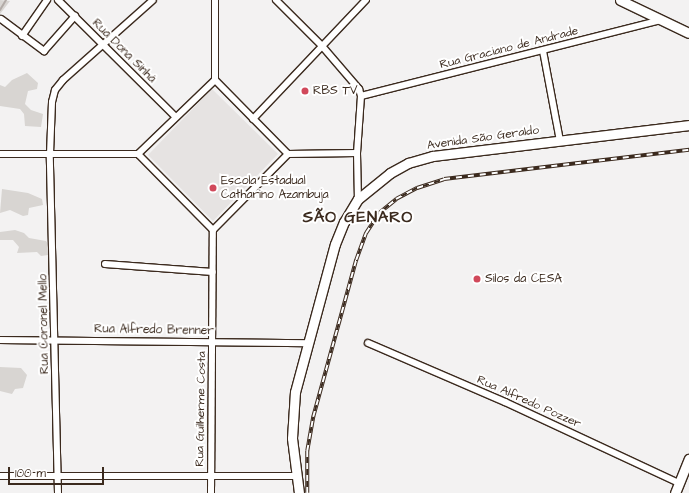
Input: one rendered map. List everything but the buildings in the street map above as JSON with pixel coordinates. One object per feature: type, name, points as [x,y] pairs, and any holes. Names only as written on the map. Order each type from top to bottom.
[{"type":"street","points":[[22,36],[47,0]]},
{"type":"street","name":"Rua Dona Sinhá","points":[[58,0],[175,116]]},
{"type":"street","name":"Rua Coronel Mello","points":[[58,493],[56,340],[50,154],[52,102],[55,90],[102,44],[153,0]]},
{"type":"street","points":[[215,0],[215,80],[288,154]]},
{"type":"street","points":[[276,0],[322,46],[353,81],[362,96],[357,152],[358,200]]},
{"type":"street","points":[[253,119],[366,0]]},
{"type":"street","points":[[620,0],[689,33]]},
{"type":"street","points":[[1,20],[44,52],[75,16]]},
{"type":"street","name":"Rua Graciano de Andrade","points":[[362,96],[662,20]]},
{"type":"street","points":[[543,51],[560,141]]},
{"type":"street","points":[[138,154],[175,116],[215,80]]},
{"type":"street","name":"Avenida São Geraldo","points":[[299,493],[296,476],[293,413],[295,392],[307,343],[335,244],[344,222],[358,200],[390,173],[408,163],[433,156],[689,125]]},
{"type":"street","points":[[0,154],[138,154],[213,230],[288,154],[357,152]]},
{"type":"street","name":"Rua Guilherme Costa","points":[[211,493],[214,342],[213,230]]},
{"type":"street","points":[[105,264],[213,272]]},
{"type":"street","name":"Rua Alfredo Brenner","points":[[0,340],[307,343]]},
{"type":"street","name":"Rua Alfredo Pozzer","points":[[368,343],[505,402],[679,483]]},
{"type":"street","points":[[675,493],[689,459]]},
{"type":"street","points":[[679,483],[689,474]]},
{"type":"street","points":[[0,476],[296,476]]},
{"type":"street","points":[[679,483],[680,493]]},
{"type":"shaded area","points":[[0,0],[10,1],[0,14]]},
{"type":"shaded area","points":[[27,73],[38,83],[37,89],[28,91],[25,104],[31,110],[43,114],[41,127],[25,126],[24,114],[20,109],[0,106],[0,85],[5,87],[12,80]]},
{"type":"shaded area","name":"Escola Estadual Catharino Azambuja","points":[[212,89],[278,154],[213,221],[148,155]]},
{"type":"shaded area","points":[[2,189],[28,193],[42,199],[43,205],[29,208],[28,215],[23,216],[10,210],[0,213]]},
{"type":"shaded area","points":[[15,230],[24,233],[29,238],[46,241],[50,247],[48,255],[41,256],[37,252],[17,253],[19,247],[13,240],[0,240],[0,232]]},
{"type":"shaded area","points":[[0,367],[21,368],[27,375],[23,388],[15,389],[12,394],[0,391]]},
{"type":"waterway","points":[[0,10],[6,0]]},
{"type":"railway","points":[[307,493],[307,451],[313,417],[356,260],[366,233],[379,213],[396,199],[417,188],[444,179],[689,150]]},
{"type":"place","name":"RBS TV","points":[[305,91]]},
{"type":"place","name":"Escola Estadual Catharino Azambuja","points":[[213,188]]},
{"type":"place","name":"Silos da CESA","points":[[477,279]]},
{"type":"district","name":"SÃO GENARO","points":[[358,217]]}]
